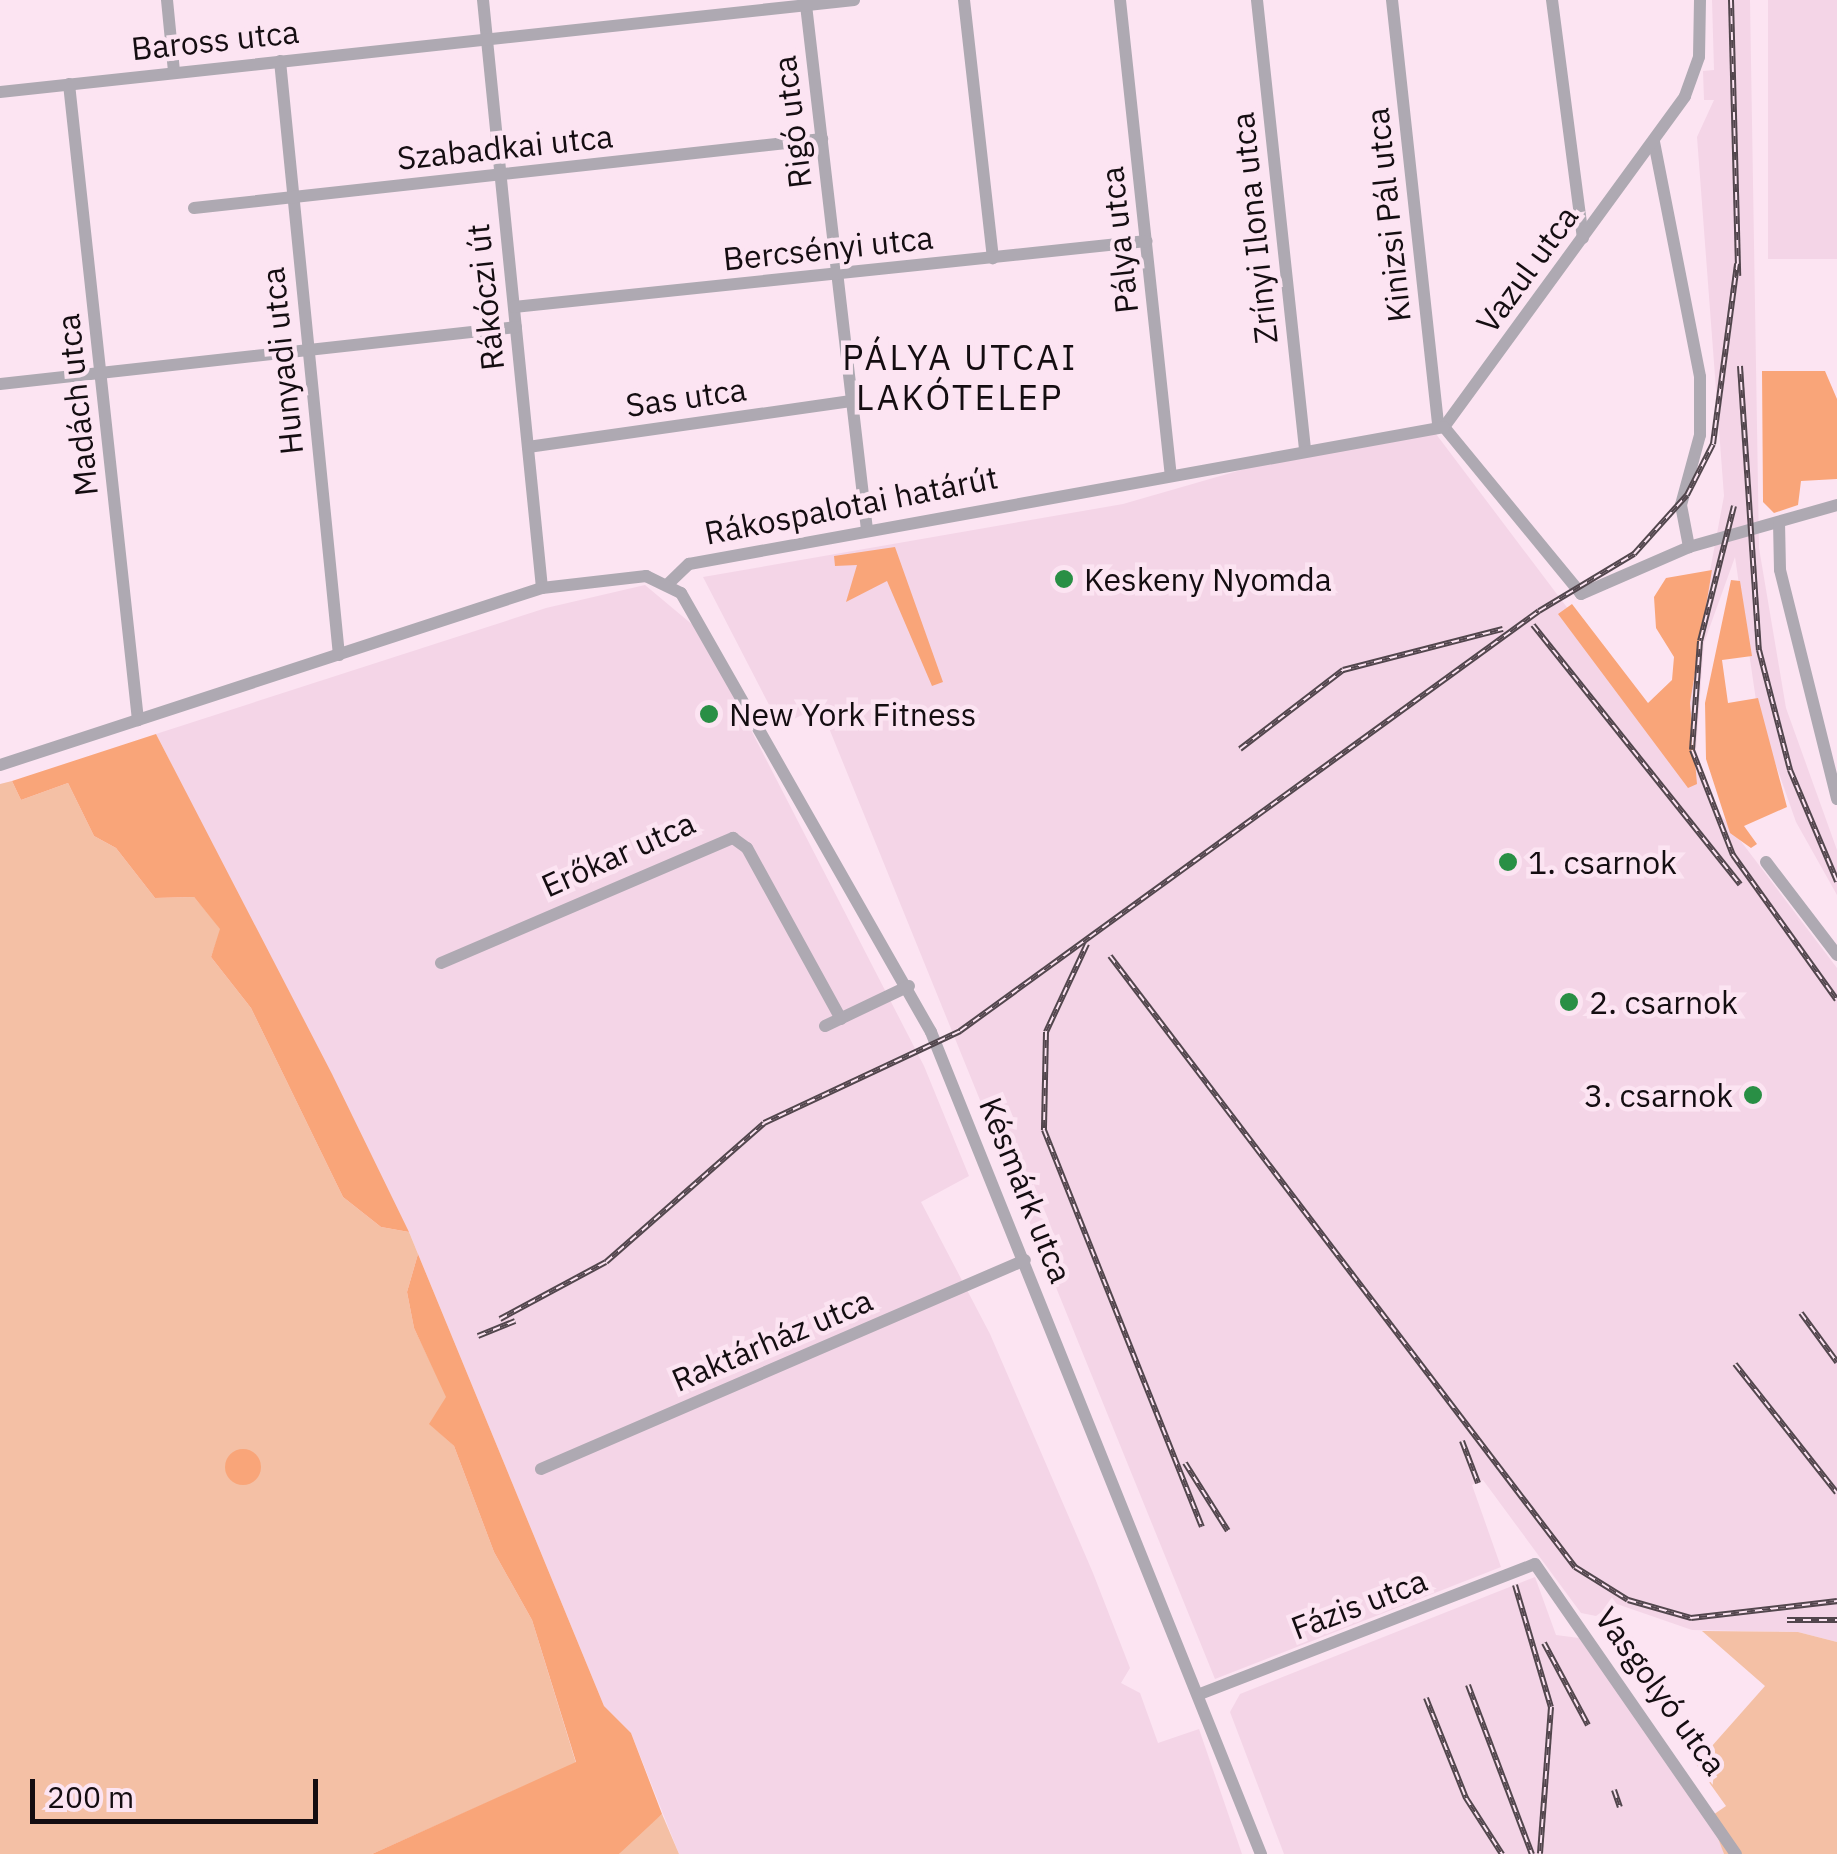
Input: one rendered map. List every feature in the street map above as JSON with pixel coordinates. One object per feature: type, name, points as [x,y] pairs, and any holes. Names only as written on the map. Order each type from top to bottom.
[{"type":"street","points":[[167,0],[174,72]]},
{"type":"street","name":"Rákóczi út","points":[[483,0],[542,588]]},
{"type":"street","name":"Baross utca","points":[[0,92],[854,0]]},
{"type":"street","points":[[964,0],[993,258]]},
{"type":"street","name":"Pálya utca","points":[[1120,0],[1171,475]]},
{"type":"street","name":"Zrínyi Ilona utca","points":[[1257,0],[1305,450]]},
{"type":"street","name":"Kinizsi Pál utca","points":[[1392,0],[1441,426]]},
{"type":"street","points":[[1552,0],[1583,238]]},
{"type":"street","name":"Vazul utca","points":[[1441,426],[1654,142],[1696,70],[1700,0]]},
{"type":"street","name":"Rigó utca","points":[[813,3],[822,140],[868,530]]},
{"type":"street","name":"Hunyadi utca","points":[[280,61],[338,655]]},
{"type":"street","name":"Madách utca","points":[[69,84],[138,720]]},
{"type":"street","name":"Szabadkai utca","points":[[194,208],[822,140]]},
{"type":"street","points":[[1654,142],[1700,377],[1700,435],[1680,504],[1688,547]]},
{"type":"street","name":"Bercsényi utca","points":[[514,307],[1147,241]]},
{"type":"street","points":[[0,384],[516,326]]},
{"type":"street","name":"Sas utca","points":[[528,447],[853,400]]},
{"type":"street","points":[[1441,426],[1572,590],[1592,594],[1688,547],[1837,505]]},
{"type":"street","name":"Rákospalotai határút","points":[[668,584],[689,564],[1441,426]]},
{"type":"street","points":[[1779,522],[1784,588],[1837,799]]},
{"type":"street","points":[[0,765],[542,588],[629,576],[668,584]]},
{"type":"street","name":"Késmárk utca","points":[[668,584],[706,624],[908,986],[1025,1260],[1261,1854]]},
{"type":"street","name":"Erőkar utca","points":[[440,962],[732,838],[747,848],[841,1019]]},
{"type":"street","points":[[1766,862],[1837,955]]},
{"type":"street","points":[[825,1026],[908,986]]},
{"type":"street","name":"Raktárház utca","points":[[541,1469],[1025,1260]]},
{"type":"street","name":"Fázis utca","points":[[1200,1694],[1536,1564]]},
{"type":"street","name":"Vasgolyó utca","points":[[1536,1564],[1736,1854]]},
{"type":"shaded area","points":[[1712,0],[1750,0],[1759,548],[1786,708],[1837,850],[1837,895],[1796,822],[1758,714],[1735,557],[1704,643],[1696,751],[1718,811],[1837,968],[1837,1642],[1798,1632],[1692,1630],[1614,1603],[1596,1616],[1581,1613],[1483,1480],[1472,1485],[1501,1567],[1215,1679],[820,706],[780,726],[703,577],[1123,504],[1248,468],[1436,434],[1692,773],[1688,689],[1724,496],[1697,137],[1714,100],[1704,100],[1703,71],[1714,70]]},
{"type":"shaded area","points":[[1768,0],[1837,0],[1837,259],[1768,259]]},
{"type":"shaded area","points":[[1762,371],[1825,371],[1837,399],[1837,479],[1801,481],[1798,505],[1774,513],[1763,502]]},
{"type":"shaded area","points":[[895,547],[943,682],[932,686],[887,581],[846,602],[857,565],[835,566],[834,556]]},
{"type":"shaded area","points":[[1712,570],[1690,703],[1697,784],[1688,788],[1558,614],[1572,604],[1648,703],[1672,680],[1674,657],[1656,628],[1654,597],[1666,578]]},
{"type":"shaded area","points":[[1731,580],[1740,581],[1752,656],[1722,660],[1728,703],[1758,698],[1787,807],[1744,826],[1757,844],[1751,848],[1730,833],[1706,759],[1705,703]]},
{"type":"shaded area","points":[[645,585],[700,631],[924,1066],[969,1176],[921,1202],[990,1334],[1093,1573],[1130,1668],[1121,1683],[1140,1693],[1158,1743],[1199,1729],[1242,1854],[679,1854],[631,1733],[604,1706],[409,1232],[156,734],[546,608]]},
{"type":"shaded area","points":[[156,734],[409,1232],[381,1227],[343,1197],[251,1008],[211,957],[220,929],[194,897],[155,898],[116,848],[94,836],[68,783],[21,800],[12,781]]},
{"type":"shaded area","points":[[12,781],[21,800],[68,783],[94,836],[116,848],[155,898],[194,897],[221,929],[211,957],[251,1008],[343,1197],[381,1227],[409,1232],[418,1254],[407,1292],[414,1328],[447,1397],[430,1424],[454,1446],[494,1552],[532,1620],[576,1763],[372,1854],[0,1854],[0,784]]},
{"type":"shaded area","points":[[418,1254],[604,1706],[631,1733],[662,1814],[619,1854],[372,1854],[576,1762],[532,1620],[494,1552],[454,1446],[429,1424],[446,1397],[414,1328],[407,1292]]},
{"type":"shaded area","points":[[243,1449],[256,1454],[261,1467],[256,1480],[243,1485],[230,1480],[225,1467],[230,1454]]},
{"type":"shaded area","points":[[1535,1577],[1556,1635],[1579,1638],[1718,1828],[1724,1854],[1284,1854],[1230,1712],[1240,1694]]},
{"type":"shaded area","points":[[1702,1631],[1798,1632],[1837,1642],[1837,1854],[1724,1854],[1710,1817],[1726,1806],[1696,1764],[1765,1686]]},
{"type":"shaded area","points":[[662,1814],[679,1854],[619,1854],[628,1842]]},
{"type":"railway","points":[[1731,0],[1738,276]]},
{"type":"railway","points":[[500,1319],[606,1262],[764,1123],[960,1031],[1539,611],[1634,554],[1687,495],[1713,444],[1737,264]]},
{"type":"railway","points":[[1740,366],[1759,650],[1790,770],[1837,881]]},
{"type":"railway","points":[[1734,506],[1700,641],[1692,750],[1733,855],[1837,1000]]},
{"type":"railway","points":[[1533,625],[1740,884]]},
{"type":"railway","points":[[1240,749],[1343,670],[1503,629]]},
{"type":"railway","points":[[1087,944],[1046,1032],[1044,1130],[1202,1527]]},
{"type":"railway","points":[[1110,956],[1575,1567],[1628,1600],[1691,1618],[1837,1601]]},
{"type":"railway","points":[[1801,1313],[1837,1362]]},
{"type":"railway","points":[[478,1336],[515,1321]]},
{"type":"railway","points":[[1735,1364],[1837,1493]]},
{"type":"railway","points":[[1462,1441],[1478,1483]]},
{"type":"railway","points":[[1185,1463],[1228,1531]]},
{"type":"railway","points":[[1515,1585],[1551,1707],[1540,1854]]},
{"type":"railway","points":[[1787,1620],[1837,1620]]},
{"type":"railway","points":[[1544,1643],[1588,1725]]},
{"type":"railway","points":[[1468,1685],[1532,1854]]},
{"type":"railway","points":[[1426,1698],[1466,1798],[1502,1854]]},
{"type":"railway","points":[[1614,1790],[1620,1807]]},
{"type":"place","name":"Keskeny Nyomda","points":[[1064,579]]},
{"type":"place","name":"New York Fitness","points":[[709,714]]},
{"type":"place","name":"1. csarnok","points":[[1508,862]]},
{"type":"place","name":"2. csarnok","points":[[1569,1002]]},
{"type":"place","name":"3. csarnok","points":[[1753,1095]]},
{"type":"district","name":"PÁLYA UTCAI LAKÓTELEP","points":[[960,377]]}]
